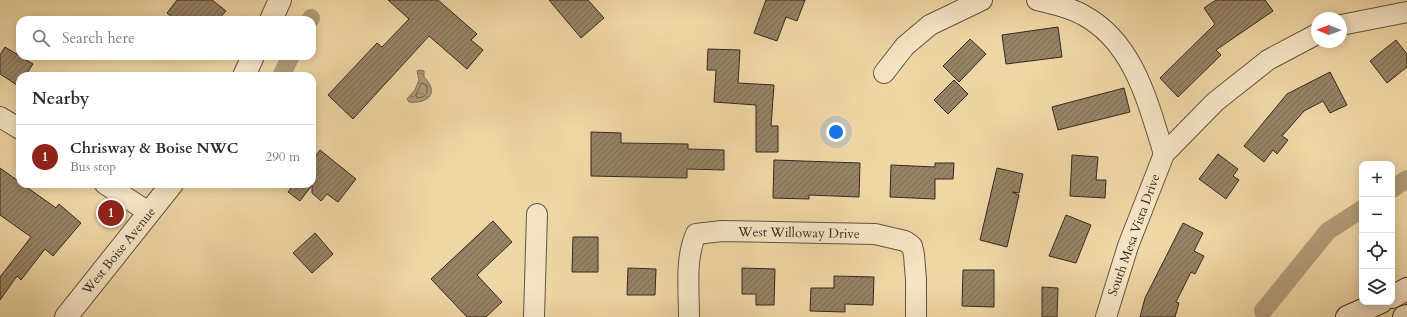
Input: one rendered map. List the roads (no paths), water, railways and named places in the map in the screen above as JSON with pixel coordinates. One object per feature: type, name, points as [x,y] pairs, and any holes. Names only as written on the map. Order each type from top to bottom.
[{"type":"street","points":[[273,16],[280,0]]},
{"type":"street","points":[[884,74],[906,46],[930,25],[982,0]]},
{"type":"street","points":[[1037,0],[1066,7],[1084,15],[1105,31],[1127,57],[1145,94],[1164,154]]},
{"type":"street","points":[[1347,24],[1407,12]]},
{"type":"street","name":"South Mesa Vista Drive","points":[[1106,317],[1128,246],[1164,154],[1215,102],[1268,60],[1311,37]]},
{"type":"street","points":[[246,72],[251,60]]},
{"type":"street","points":[[0,117],[16,127]]},
{"type":"street","points":[[111,188],[150,213]]},
{"type":"street","name":"West Boise Avenue","points":[[66,317],[169,188]]},
{"type":"street","points":[[534,317],[537,214]]},
{"type":"street","name":"West Willoway Drive","points":[[689,317],[690,255],[693,240],[696,234],[722,231],[875,234],[905,241],[912,246],[914,255],[916,317]]},
{"type":"street","points":[[1395,295],[1407,289]]},
{"type":"street","points":[[1347,317],[1374,305]]},
{"type":"water","points":[[417,71],[424,71],[424,77],[431,88],[430,96],[422,101],[409,102],[407,99],[415,90],[419,80]]},
{"type":"waterway","points":[[283,72],[289,60]]},
{"type":"waterway","points":[[1395,187],[1407,179]]},
{"type":"waterway","points":[[1263,311],[1328,231],[1359,211]]},
{"type":"place","name":"Chrisway & Boise NWC","points":[[111,213]]}]
